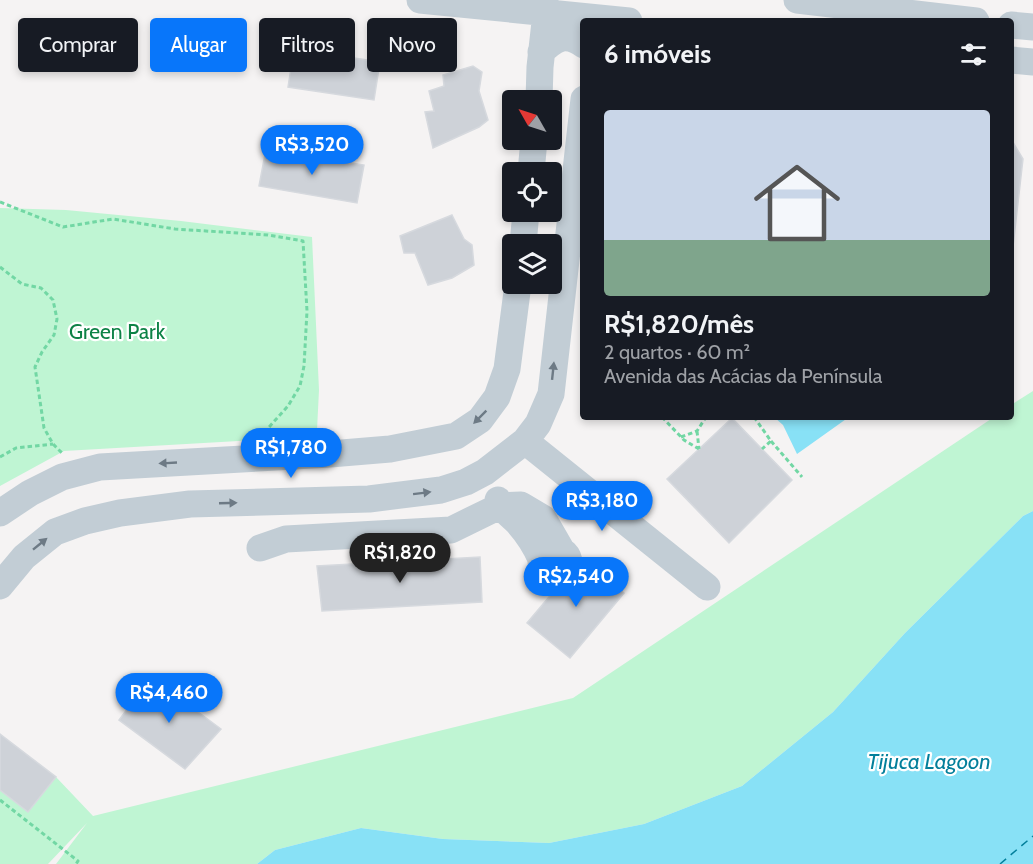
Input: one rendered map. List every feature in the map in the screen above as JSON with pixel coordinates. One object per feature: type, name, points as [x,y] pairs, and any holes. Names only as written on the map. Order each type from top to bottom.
[{"type":"street","points":[[420,0],[532,5],[616,18]]},
{"type":"street","points":[[796,0],[905,7],[961,18]]},
{"type":"street","points":[[532,5],[542,52],[540,90]]},
{"type":"street","points":[[1014,25],[1033,27]]},
{"type":"street","points":[[542,52],[561,38],[569,38],[580,43]]},
{"type":"street","points":[[1014,60],[1033,62]]},
{"type":"street","points":[[0,586],[24,557],[55,532],[85,521],[120,513],[190,504],[369,499],[441,490],[466,482],[485,472],[525,441],[538,424],[551,394],[580,135]]},
{"type":"street","points":[[0,513],[30,493],[62,477],[100,467],[264,447],[390,449],[456,436],[480,420],[497,397],[507,369],[517,294]]},
{"type":"street","points":[[525,441],[707,587]]},
{"type":"street","points":[[264,447],[269,501]]},
{"type":"street","points":[[485,472],[500,506],[518,523],[535,545],[551,555]]},
{"type":"street","points":[[260,548],[286,539],[451,530],[500,506]]},
{"type":"path","points":[[0,202],[63,227],[113,219],[175,229],[268,235],[303,241],[307,311],[304,366],[300,386],[264,447]]},
{"type":"path","points":[[0,267],[22,284],[41,288],[53,300],[57,319],[54,335],[34,367],[44,428],[53,444],[63,454],[100,467]]},
{"type":"path","points":[[665,420],[684,440],[699,449],[697,431]]},
{"type":"path","points":[[681,437],[697,431],[704,420]]},
{"type":"path","points":[[756,420],[802,477]]},
{"type":"path","points":[[762,449],[771,441]]},
{"type":"path","points":[[0,457],[16,448],[53,444]]},
{"type":"path","points":[[63,454],[73,454]]},
{"type":"path","points":[[0,800],[78,861],[76,864]]},
{"type":"green space","name":"Green Park","points":[[0,208],[66,210],[312,237],[319,390],[317,430],[293,438],[64,451],[0,486]]},
{"type":"green space","points":[[1033,391],[1033,511],[1023,516],[905,633],[833,712],[742,786],[644,824],[549,843],[443,839],[361,828],[275,850],[257,864],[56,864],[87,823],[48,864],[0,864],[0,790],[28,812],[56,777],[93,816],[573,698],[990,420],[1014,420],[1014,403]]},
{"type":"water","points":[[777,420],[845,420],[797,454],[783,425]]},
{"type":"water","name":"Tijuca Lagoon","points":[[1033,511],[1033,864],[257,864],[275,850],[361,828],[443,839],[549,843],[644,824],[742,786],[833,712],[905,633],[1023,516]]},
{"type":"building","points":[[355,58],[367,60],[367,72],[378,72],[374,100],[288,87],[290,72],[355,72]]},
{"type":"building","points":[[473,66],[482,72],[479,91],[488,120],[479,127],[433,148],[425,112],[434,111],[429,91],[444,86],[443,75]]},
{"type":"building","points":[[1014,144],[1023,159],[1014,238]]},
{"type":"building","points":[[266,149],[364,165],[357,203],[259,186]]},
{"type":"building","points":[[452,215],[464,239],[472,245],[474,265],[452,278],[428,285],[415,253],[404,253],[400,236]]},
{"type":"building","points":[[730,420],[734,420],[792,480],[729,543],[667,479]]},
{"type":"building","points":[[480,557],[482,602],[322,611],[317,566]]},
{"type":"building","points":[[582,558],[624,593],[570,658],[527,623]]},
{"type":"building","points":[[151,677],[221,729],[185,769],[119,720]]},
{"type":"building","points":[[0,734],[56,777],[28,812],[0,790]]},
{"type":"ferry route","points":[[1000,864],[1033,836]]}]
